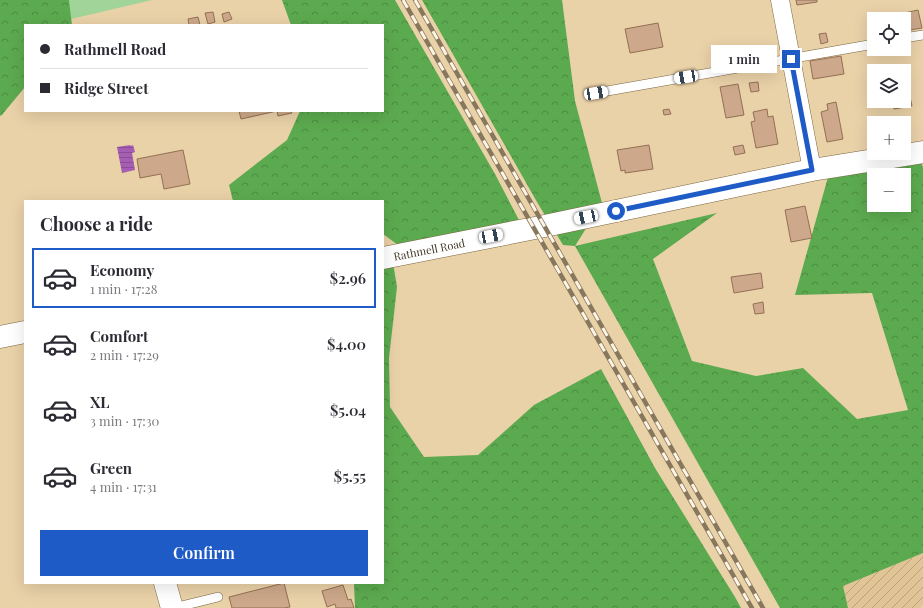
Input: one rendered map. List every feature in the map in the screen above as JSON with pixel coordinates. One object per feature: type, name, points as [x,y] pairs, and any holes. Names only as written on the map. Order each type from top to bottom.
[{"type":"street","points":[[780,0],[812,170]]},
{"type":"street","name":"Rathmell Road","points":[[384,258],[812,170],[923,152]]},
{"type":"street","points":[[0,337],[24,332]]},
{"type":"street","points":[[165,584],[172,608]]},
{"type":"lane","points":[[911,37],[923,35]]},
{"type":"lane","points":[[596,93],[867,45]]},
{"type":"lane","points":[[172,608],[218,597]]},
{"type":"shaded area","points":[[133,145],[135,152],[132,153],[135,170],[122,173],[117,147]]},
{"type":"shaded area","points":[[923,553],[923,605],[920,608],[848,608],[842,586]]},
{"type":"green space","points":[[0,0],[69,0],[72,24],[24,24],[24,88],[1,116]]},
{"type":"green space","points":[[69,0],[152,0],[71,19]]},
{"type":"green space","points":[[282,0],[395,0],[495,174],[520,222],[398,245],[384,235],[384,200],[233,200],[229,185],[287,140],[300,112],[384,112],[384,24],[291,24]]},
{"type":"green space","points":[[422,0],[562,0],[575,101],[602,203],[575,246],[563,245]]},
{"type":"green space","points":[[921,159],[923,169],[923,553],[843,586],[848,608],[780,608],[575,246],[717,213],[653,259],[692,361],[756,376],[803,368],[857,419],[908,410],[872,293],[795,295],[828,177],[867,169],[867,212],[911,212],[911,168],[874,168]]},
{"type":"green space","points":[[393,263],[397,287],[389,358],[390,407],[424,457],[478,455],[534,405],[601,369],[655,468],[741,608],[355,608],[354,584],[384,584],[384,265]]},
{"type":"building","points":[[796,0],[817,0],[817,2],[797,5]]},
{"type":"building","points":[[918,10],[922,28],[911,30],[911,12],[909,12]]},
{"type":"building","points":[[213,12],[215,22],[208,24],[205,13]]},
{"type":"building","points":[[229,12],[232,19],[224,22],[222,14]]},
{"type":"building","points":[[198,17],[200,24],[189,24],[188,19]]},
{"type":"building","points":[[658,23],[663,47],[630,53],[625,29]]},
{"type":"building","points":[[826,33],[828,42],[821,44],[819,34]]},
{"type":"building","points":[[841,56],[844,74],[813,79],[810,61]]},
{"type":"building","points":[[758,82],[759,91],[751,92],[749,83]]},
{"type":"building","points":[[738,84],[744,115],[726,118],[720,87]]},
{"type":"building","points":[[836,102],[843,139],[827,142],[821,112],[828,110],[827,104]]},
{"type":"building","points":[[669,109],[671,114],[664,115],[663,110]]},
{"type":"building","points":[[767,109],[768,117],[773,116],[778,144],[756,148],[751,122],[755,121],[753,112]]},
{"type":"building","points":[[239,112],[272,112],[241,119]]},
{"type":"building","points":[[277,112],[292,113],[278,116]]},
{"type":"building","points":[[649,145],[653,169],[625,173],[625,170],[621,171],[617,150]]},
{"type":"building","points":[[743,145],[745,153],[735,155],[733,147]]},
{"type":"building","points":[[183,150],[190,184],[164,189],[161,174],[140,178],[137,159]]},
{"type":"building","points":[[805,206],[812,238],[791,242],[785,210]]},
{"type":"building","points":[[761,273],[763,288],[734,293],[731,277]]},
{"type":"building","points":[[763,302],[764,313],[755,314],[753,304]]},
{"type":"building","points":[[284,584],[290,607],[232,608],[229,597]]},
{"type":"building","points":[[343,585],[348,600],[351,599],[354,608],[336,608],[335,604],[327,607],[322,591]]},
{"type":"railway","points":[[403,0],[752,608]]},
{"type":"railway","points":[[415,0],[763,608]]},
{"type":"route","points":[[616,211],[812,170],[791,59]]}]
